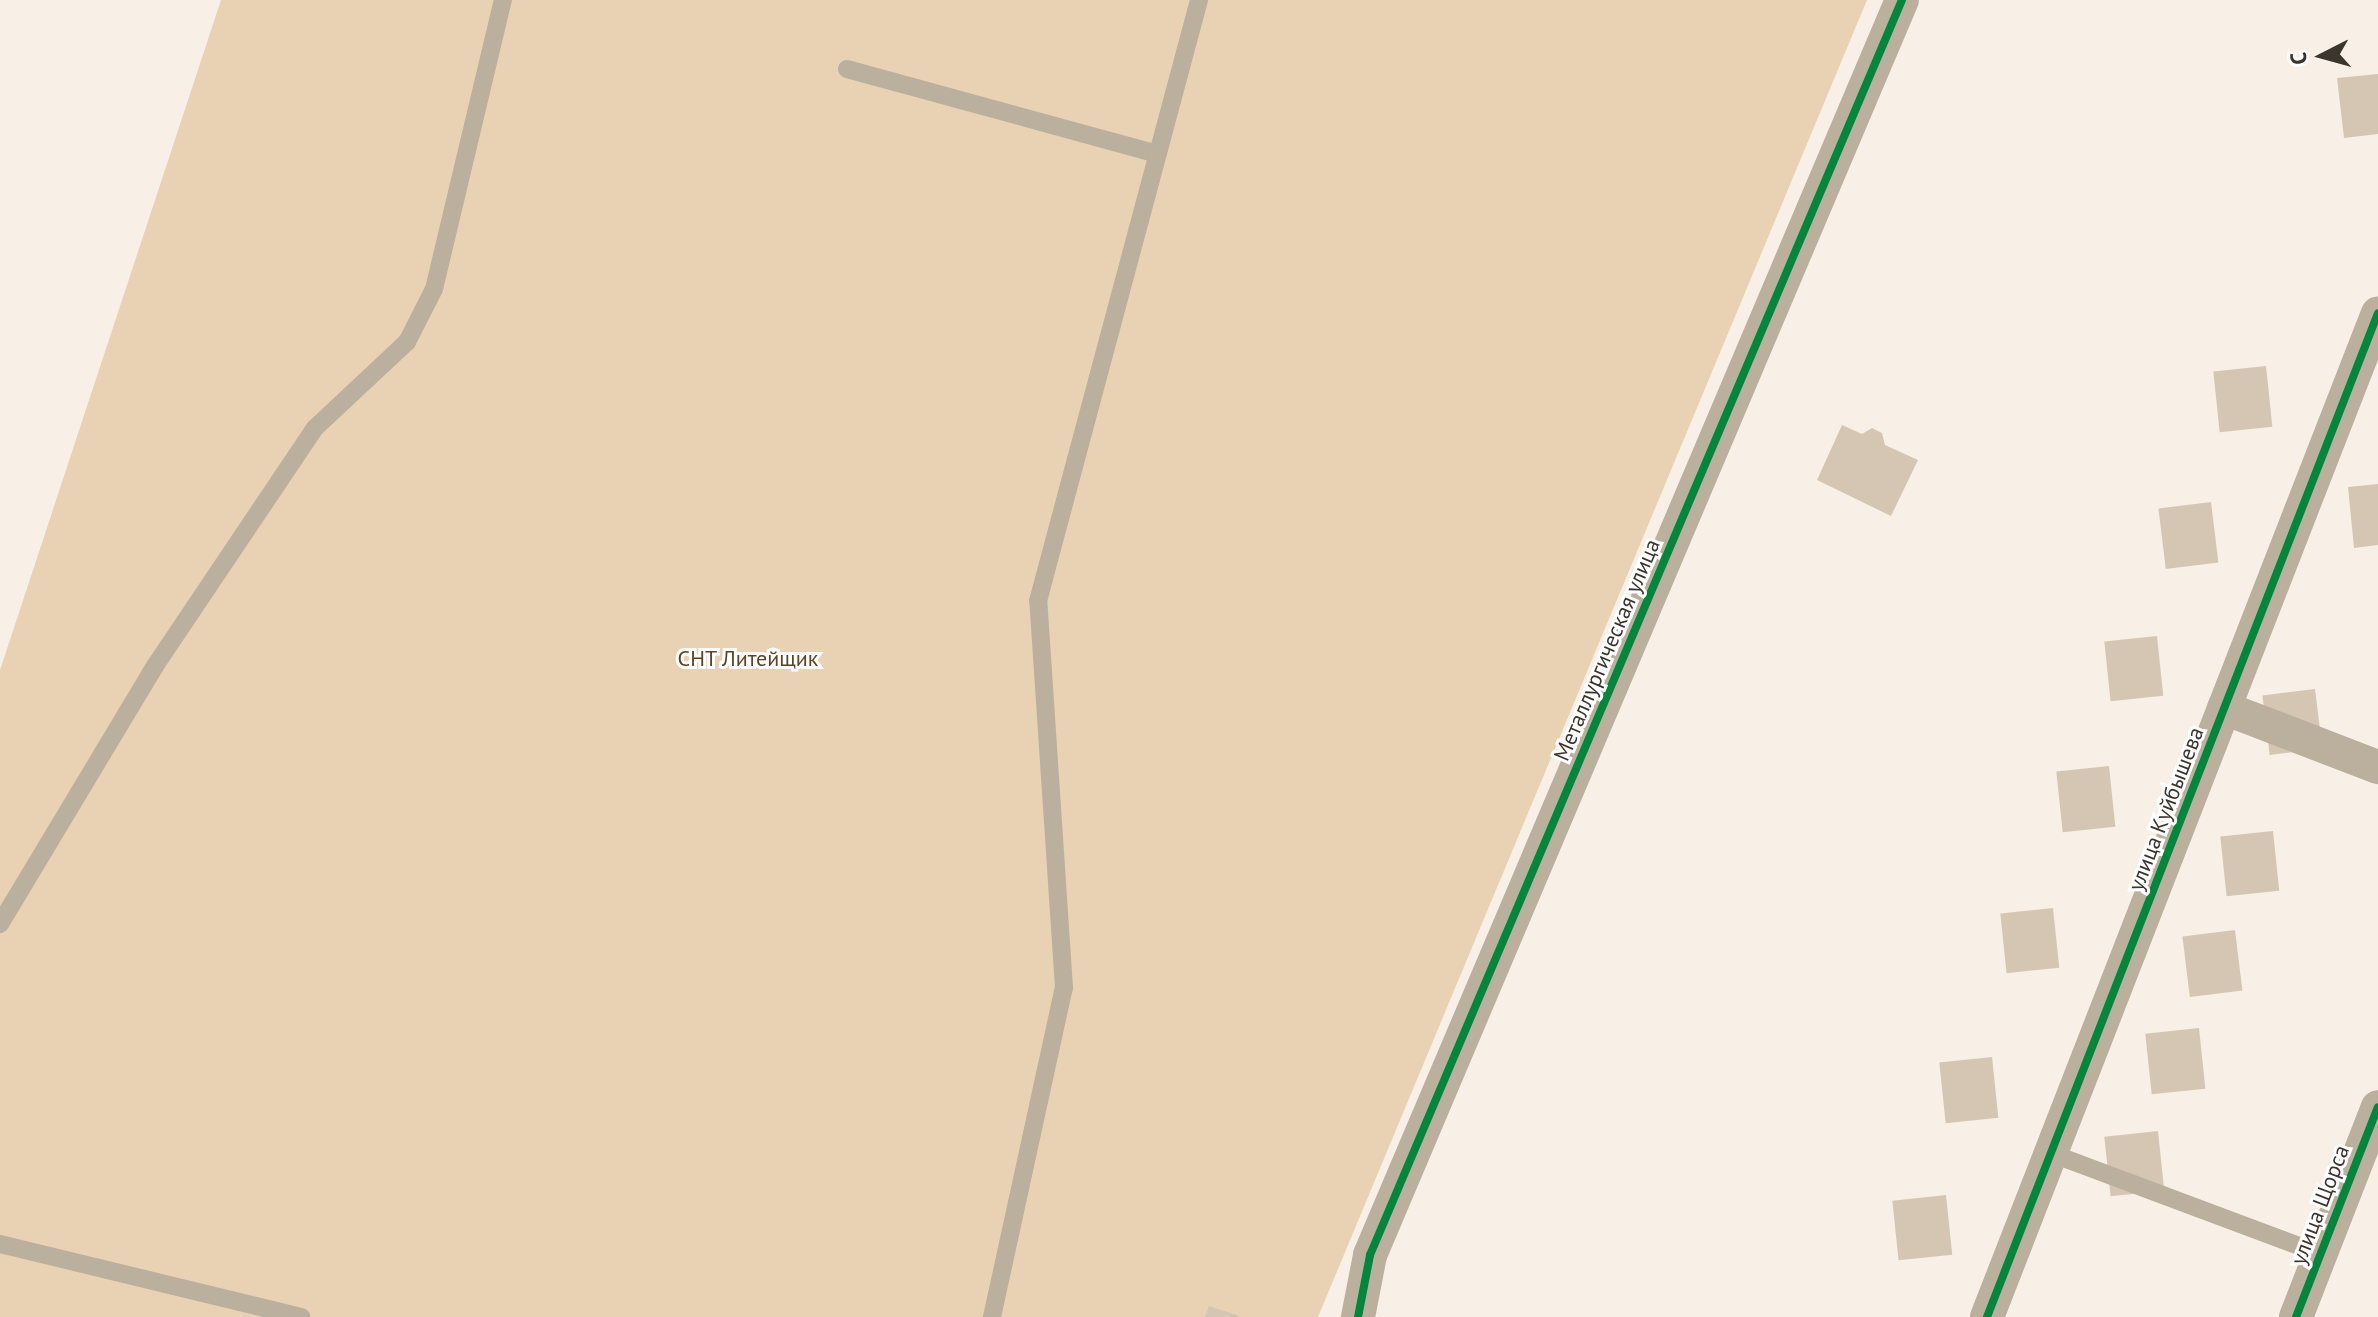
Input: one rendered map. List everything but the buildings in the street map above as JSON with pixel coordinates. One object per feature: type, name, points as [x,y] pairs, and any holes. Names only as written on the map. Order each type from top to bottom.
[{"type":"street","name":"Металлургическая улица","points":[[1358,1317],[1370,1255],[1902,0]]},
{"type":"street","name":"улица Куйбышева","points":[[1987,1317],[2376,325]]},
{"type":"street","points":[[2224,708],[2378,767]]},
{"type":"street","name":"улица Щорса","points":[[2296,1317],[2378,1107]]},
{"type":"lane","points":[[0,924],[155,666],[315,428],[407,342],[434,289],[503,0]]},
{"type":"lane","points":[[992,1317],[1064,988],[1038,601],[1199,0]]},
{"type":"lane","points":[[847,69],[1158,154]]},
{"type":"lane","points":[[2053,1154],[2321,1254]]},
{"type":"lane","points":[[0,1244],[301,1317]]},
{"type":"green space","name":"СНТ Литейщик","points":[[221,0],[1867,0],[1318,1317],[0,1317],[0,670]]},
{"type":"cycle path","points":[[1358,1317],[1370,1255],[1902,0]]},
{"type":"cycle path","points":[[1987,1317],[2378,313]]},
{"type":"cycle path","points":[[2296,1317],[2378,1107]]}]
